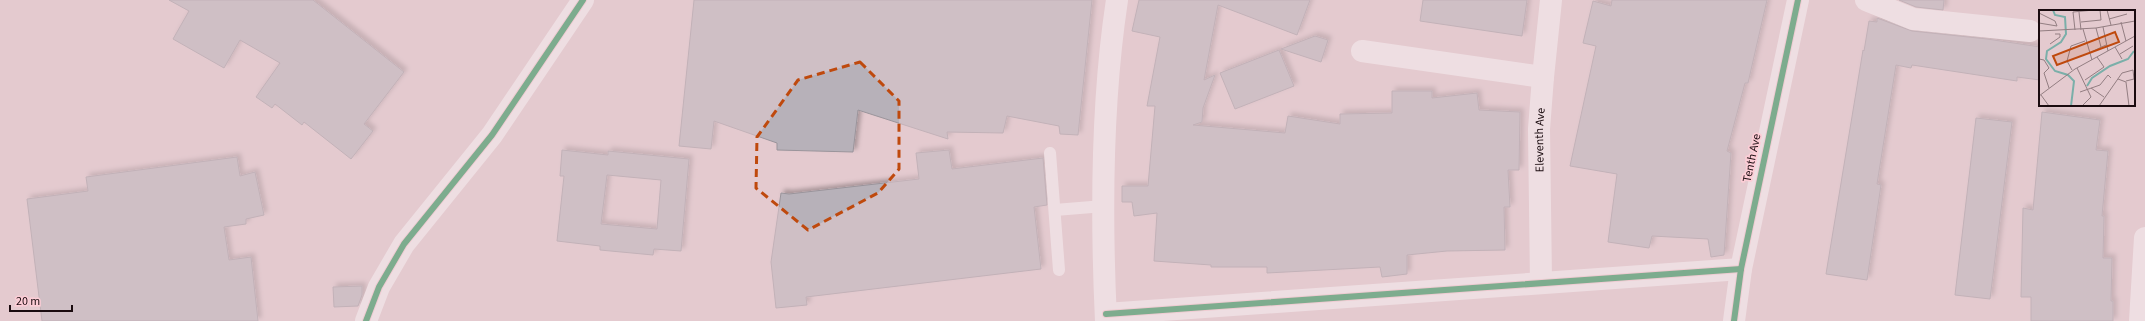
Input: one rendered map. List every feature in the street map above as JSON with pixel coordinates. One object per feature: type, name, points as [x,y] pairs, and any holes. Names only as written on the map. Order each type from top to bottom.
[{"type":"street","points":[[366,321],[379,287],[404,244],[492,135],[583,0]]},
{"type":"street","points":[[1117,0],[1110,52],[1104,206],[1106,318],[1541,282],[1741,269]]},
{"type":"street","name":"Eleventh Ave","points":[[1541,282],[1539,129],[1542,77],[1551,0]]},
{"type":"street","name":"Tenth Ave","points":[[1734,321],[1741,269],[1798,0]]},
{"type":"street","points":[[1866,0],[1913,19],[2030,31]]},
{"type":"street","points":[[1362,51],[1542,77]]},
{"type":"street","points":[[2140,321],[2145,238]]},
{"type":"lane","points":[[1050,153],[1059,270]]},
{"type":"lane","points":[[1055,210],[1104,206]]},
{"type":"highlighted area","points":[[860,62],[899,101],[899,169],[878,193],[808,230],[756,188],[757,137],[798,80]]},
{"type":"building","points":[[169,0],[313,0],[404,72],[364,124],[373,131],[351,159],[304,122],[302,125],[275,104],[272,108],[256,97],[280,63],[240,40],[224,68],[173,39],[189,11]]},
{"type":"building","points":[[694,0],[1092,0],[1078,135],[1060,134],[1059,126],[1007,116],[1003,133],[947,132],[948,139],[858,110],[853,152],[777,150],[777,143],[714,121],[711,149],[679,146]]},
{"type":"building","points":[[1139,0],[1310,0],[1297,35],[1218,5],[1204,80],[1215,75],[1203,108],[1202,122],[1193,125],[1285,133],[1288,116],[1340,124],[1340,114],[1392,113],[1392,91],[1432,91],[1432,98],[1477,93],[1479,110],[1520,112],[1519,170],[1508,170],[1510,207],[1504,207],[1505,250],[1447,251],[1407,255],[1407,274],[1382,277],[1380,267],[1267,273],[1267,267],[1211,267],[1211,265],[1154,261],[1157,213],[1134,216],[1132,202],[1122,202],[1122,186],[1148,186],[1155,106],[1147,106],[1160,37],[1132,31]]},
{"type":"building","points":[[1423,0],[1527,0],[1522,36],[1420,21]]},
{"type":"building","points":[[1612,0],[1767,0],[1748,83],[1745,83],[1727,151],[1731,153],[1724,255],[1711,257],[1708,239],[1652,236],[1649,248],[1608,242],[1617,174],[1570,166],[1596,46],[1583,43],[1593,1],[1611,6]]},
{"type":"building","points":[[1899,0],[1944,0],[1943,10],[1916,7]]},
{"type":"building","points":[[1877,18],[1912,31],[1987,39],[2039,47],[2039,80],[2017,77],[2017,81],[1912,65],[1911,68],[1896,65],[1877,184],[1881,185],[1867,280],[1826,274],[1863,50],[1864,51],[1869,21],[1877,22]]},
{"type":"building","points":[[1315,36],[1328,40],[1321,62],[1281,49]]},
{"type":"building","points":[[1279,50],[1294,86],[1235,109],[1220,73]]},
{"type":"building","points":[[2042,112],[2100,120],[2096,150],[2108,151],[2102,216],[2104,216],[2103,258],[2112,258],[2111,301],[2113,301],[2113,321],[2031,321],[2031,297],[2021,297],[2023,208],[2033,210]]},
{"type":"building","points":[[1976,118],[2012,122],[1990,299],[1955,295]]},
{"type":"building","points":[[562,150],[608,155],[608,151],[689,159],[681,251],[654,249],[653,255],[600,250],[600,246],[557,241],[564,176],[560,176]],"holes":[[[607,175],[661,180],[657,229],[601,224]]]},
{"type":"building","points":[[949,150],[952,169],[1043,158],[1047,205],[1034,207],[1041,269],[806,297],[807,305],[776,308],[771,262],[781,193],[789,194],[919,179],[916,153]]},
{"type":"building","points":[[237,157],[240,176],[255,172],[264,215],[246,219],[246,224],[224,227],[229,260],[251,257],[258,321],[42,321],[27,199],[88,191],[86,177]]},
{"type":"building","points":[[362,286],[362,295],[358,306],[334,307],[333,287]]},
{"type":"cycle path","points":[[366,321],[379,287],[404,244],[492,135],[583,0]]},
{"type":"cycle path","points":[[1734,321],[1741,269],[1798,0]]},
{"type":"cycle path","points":[[1106,314],[1741,269]]}]
